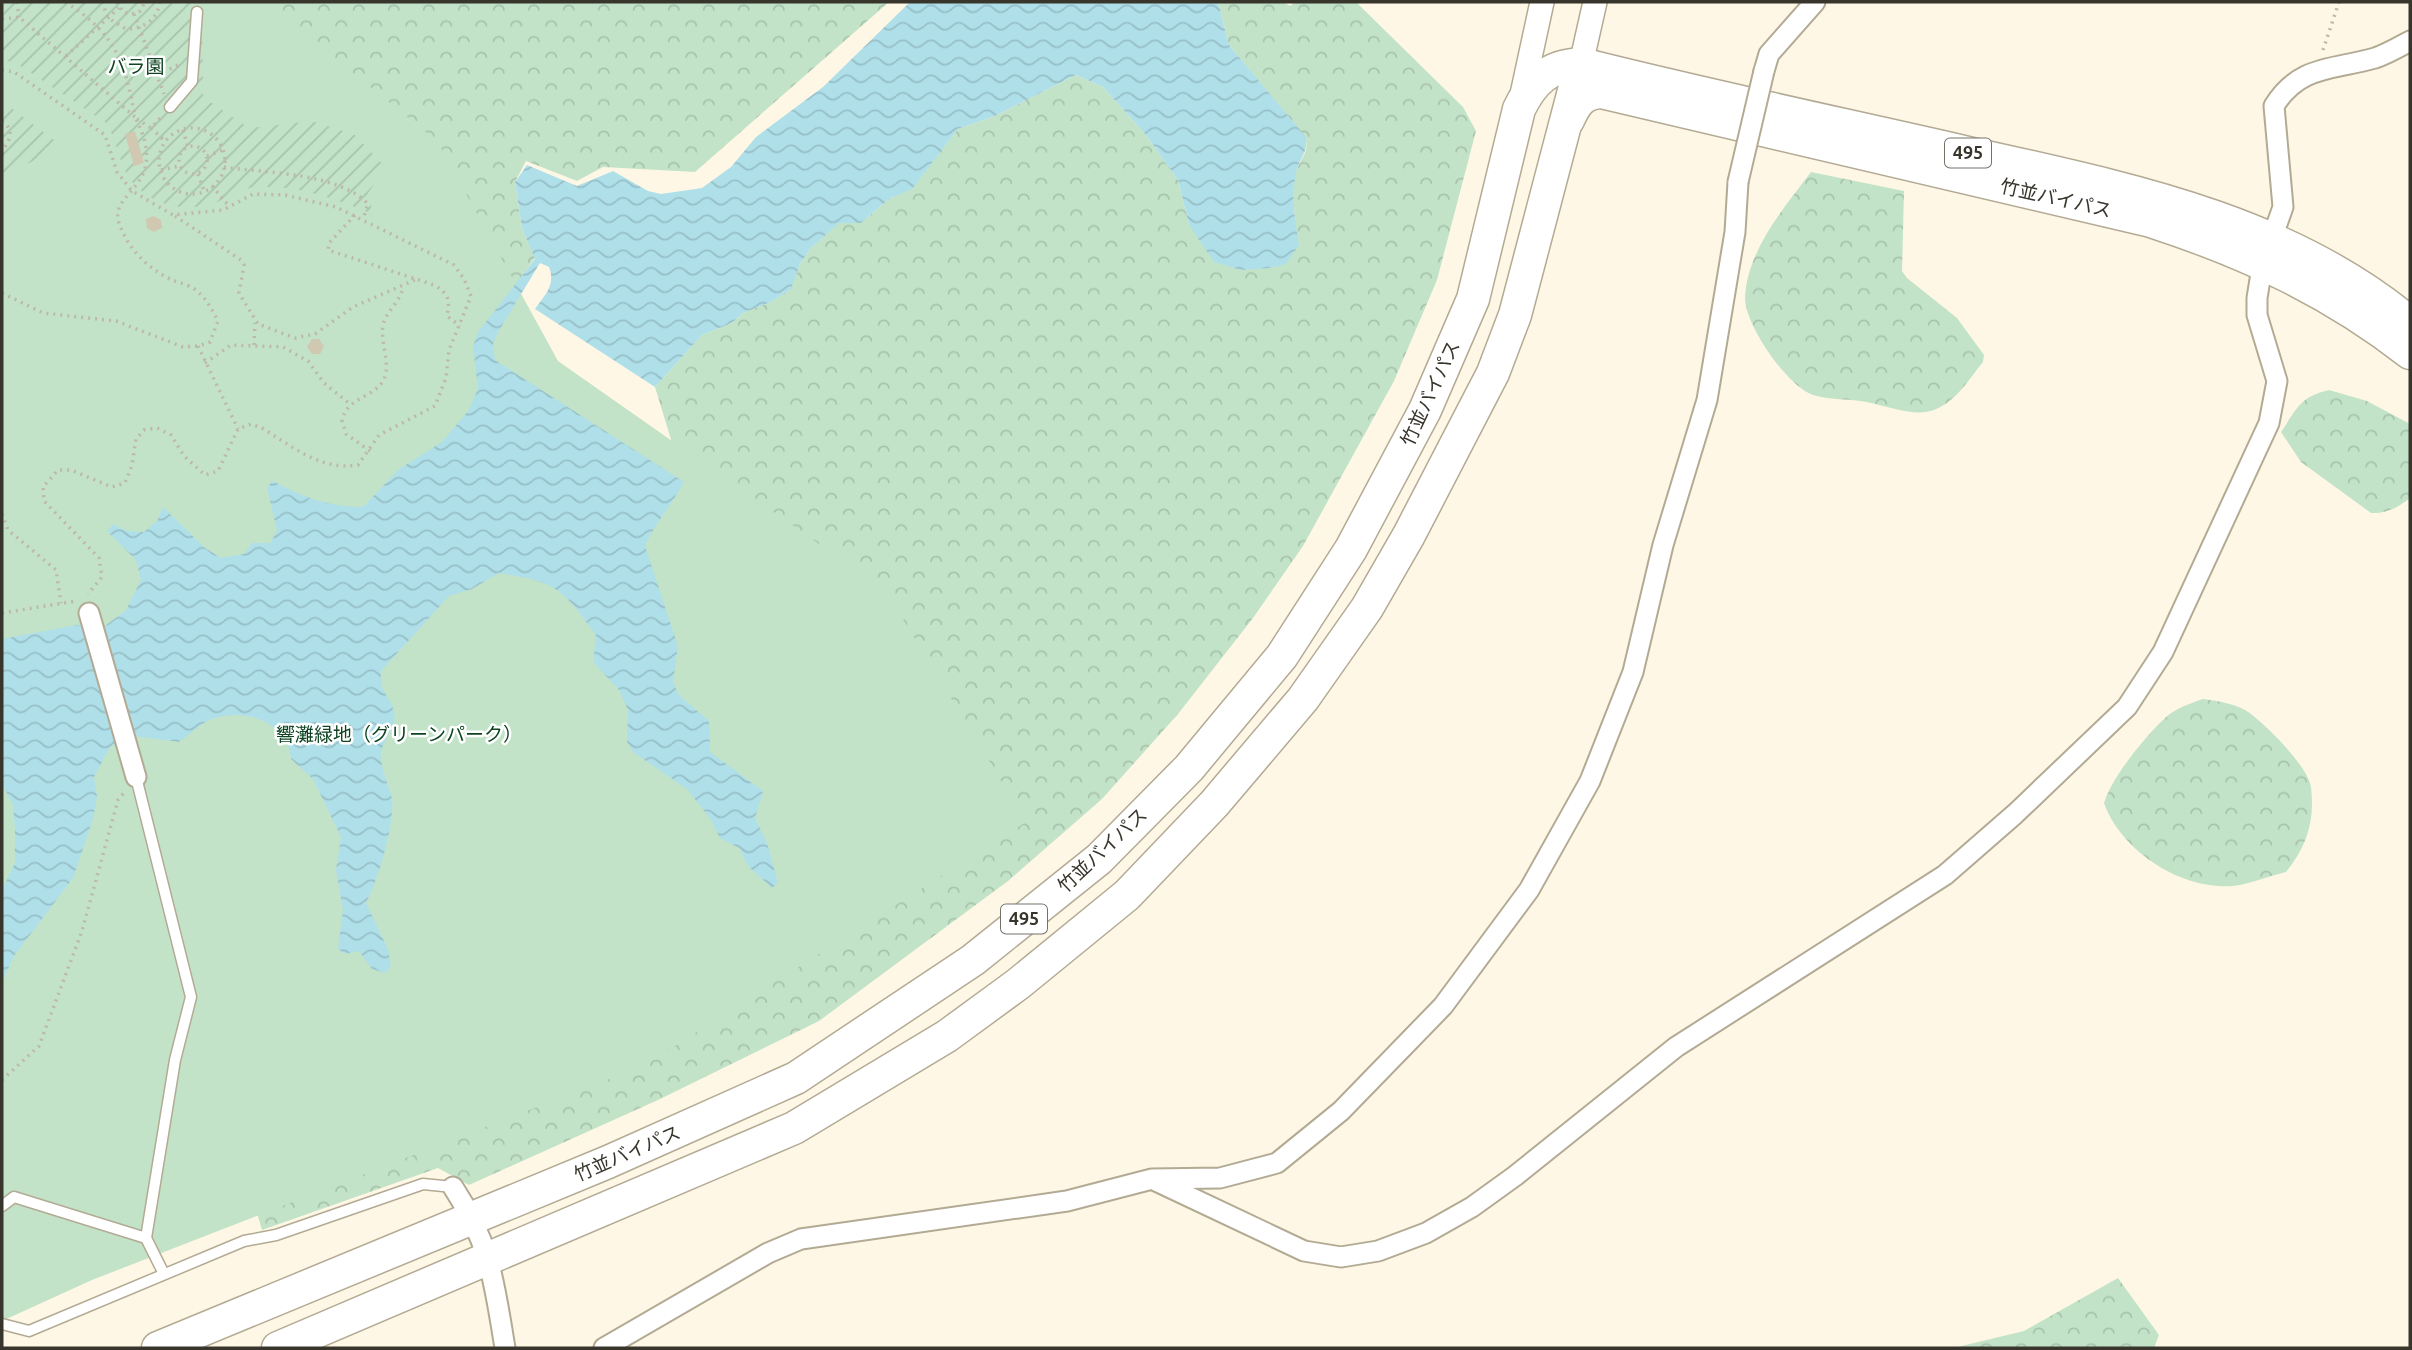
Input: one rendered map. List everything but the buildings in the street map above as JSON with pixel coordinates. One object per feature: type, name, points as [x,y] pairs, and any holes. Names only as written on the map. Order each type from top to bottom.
[{"type":"highway","name":"竹並バイパス","points":[[158,1348],[608,1162],[796,1078],[973,960],[1099,859],[1188,768],[1282,656],[1351,549],[1425,410],[1473,299],[1519,109],[1528,91],[1583,76],[2088,180],[2173,202],[2267,250],[2353,282],[2410,323]]},
{"type":"highway","name":"495","points":[[278,1348],[794,1129],[947,1036],[1018,984],[1127,895],[1214,804],[1303,699],[1367,608],[1493,373],[1515,315],[1567,121],[1580,98],[1590,92],[1583,76]]},
{"type":"highway","name":"竹並バイパス","points":[[2267,250],[2410,353]]},
{"type":"street","points":[[1519,109],[1542,2]]},
{"type":"street","points":[[1533,44],[1536,54],[1583,76],[1595,2]]},
{"type":"street","points":[[604,1348],[768,1253],[801,1239],[1068,1201],[1152,1179],[1220,1178],[1277,1163],[1341,1111],[1443,1006],[1529,890],[1590,781],[1633,672],[1663,545],[1707,400],[1735,232],[1738,182],[1763,71],[1769,54],[1815,2]]},
{"type":"street","points":[[1152,1179],[1304,1251],[1341,1257],[1378,1251],[1426,1233],[1472,1207],[1515,1176],[1676,1047],[1945,875],[2015,814],[2127,707],[2163,652],[2269,423],[2277,381],[2257,316],[2257,298],[2267,250],[2283,207],[2274,106],[2297,78],[2377,57],[2410,41]]},
{"type":"street","points":[[89,613],[136,777]]},
{"type":"street","points":[[453,1187],[473,1217],[490,1258],[505,1348]]},
{"type":"lane","points":[[170,107],[192,81],[197,12]]},
{"type":"lane","points":[[136,777],[191,997],[175,1060],[146,1238],[164,1274]]},
{"type":"lane","points":[[2,1324],[29,1331],[244,1241],[276,1235],[422,1184],[453,1187]]},
{"type":"lane","points":[[2,1206],[14,1197],[146,1238]]},
{"type":"path","points":[[17,2],[19,17],[166,142]]},
{"type":"path","points":[[2,293],[43,313],[116,321],[170,343],[198,346],[210,342],[218,321],[210,305],[195,289],[146,265],[128,243],[117,219],[120,202],[141,182],[148,162],[146,137],[135,117],[121,57],[98,27],[65,2]]},
{"type":"path","points":[[102,2],[108,18],[127,29],[139,27],[153,18],[160,2]]},
{"type":"path","points":[[117,2],[119,8],[134,14],[170,107],[151,128]]},
{"type":"path","points":[[134,14],[140,11],[145,2]]},
{"type":"path","points":[[2315,72],[2339,2]]},
{"type":"path","points":[[65,57],[119,8]]},
{"type":"path","points":[[2,19],[19,17]]},
{"type":"path","points":[[2,70],[14,72],[104,135],[117,172],[132,191],[241,260],[244,265],[239,293],[255,321],[263,328],[303,338],[327,327],[354,307],[419,278]]},
{"type":"path","points":[[2,121],[10,130],[11,137],[2,152]]},
{"type":"path","points":[[200,129],[210,133],[223,150],[224,167],[212,186],[204,191],[179,191],[170,185],[161,170],[166,142],[183,130],[200,129]]},
{"type":"path","points":[[183,130],[188,147]]},
{"type":"path","points":[[179,166],[179,156],[188,147],[198,147],[207,156]]},
{"type":"path","points":[[207,156],[223,150]]},
{"type":"path","points":[[179,166],[189,174],[198,174],[205,167],[207,156]]},
{"type":"path","points":[[148,162],[160,164]]},
{"type":"path","points":[[161,170],[179,166]]},
{"type":"path","points":[[224,167],[340,184],[358,194],[368,204],[363,219]]},
{"type":"path","points":[[198,174],[204,191]]},
{"type":"path","points":[[212,186],[229,206]]},
{"type":"path","points":[[2,613],[82,600],[97,585],[103,567],[99,558],[44,501],[43,487],[58,470],[71,470],[112,487],[125,483],[132,465],[136,439],[144,430],[157,428],[171,435],[184,456],[205,475],[218,471],[239,429],[251,424],[322,465],[343,468],[358,465],[379,435],[435,406],[446,378],[449,351],[471,296],[454,265],[336,207],[285,195],[253,194],[229,206],[202,214],[173,215]]},
{"type":"path","points":[[355,215],[329,243],[328,250],[419,278],[446,293],[450,298],[447,316],[460,326]]},
{"type":"path","points":[[370,451],[344,430],[344,413],[351,404],[377,388],[386,376],[384,322],[399,302],[403,287]]},
{"type":"path","points":[[254,345],[255,321]]},
{"type":"path","points":[[205,363],[232,345],[283,347],[308,361],[324,383],[351,404]]},
{"type":"path","points":[[198,346],[239,429]]},
{"type":"path","points":[[2,514],[8,530],[56,570],[61,603]]},
{"type":"path","points":[[2,1080],[39,1046],[82,931],[118,800],[136,777]]},
{"type":"green space","name":"響灘緑地（グリーンパーク）","points":[[2,2],[265,2],[437,141],[558,361],[886,591],[1026,822],[645,1065],[92,1280],[2,1321]]},
{"type":"green space","name":"バラ園","points":[[2,2],[198,2],[202,10],[203,97],[249,128],[312,121],[355,135],[386,168],[368,193],[372,202],[370,213],[315,194],[272,187],[248,188],[222,200],[199,206],[175,206],[154,199],[129,177],[105,122],[13,61],[2,62]]},
{"type":"green space","points":[[198,2],[889,2],[695,172],[603,167],[577,181],[526,161],[515,182],[522,228],[535,258],[499,309]]},
{"type":"green space","points":[[1218,2],[1283,2],[1290,6],[1295,2],[1356,2],[1463,107],[1476,131],[1437,280],[1394,381],[1303,546],[1253,618],[1178,714],[1102,799],[1008,881],[819,1021],[658,1100],[469,1185],[438,1168],[262,1230],[243,1165],[2,983],[684,482],[655,387],[702,335],[732,323],[743,313],[771,302],[790,289],[800,264],[811,248],[839,222],[861,223],[889,199],[912,188],[958,129],[995,116],[1076,75],[1103,87],[1145,134],[1178,180],[1189,225],[1295,219],[1294,181],[1306,151],[1306,138],[1229,45]]},
{"type":"green space","points":[[2,101],[54,140],[39,158],[9,173],[2,183]]},
{"type":"green space","points":[[1811,172],[1904,191],[1902,271],[1957,318],[1984,355],[1983,362],[1949,402],[1927,412],[1911,412],[1864,401],[1813,395],[1791,380],[1760,338],[1747,310],[1745,298],[1752,263],[1769,230]]},
{"type":"green space","points":[[2329,390],[2367,401],[2410,424],[2410,498],[2387,511],[2371,513],[2301,462],[2281,432],[2305,400]]},
{"type":"green space","points":[[2203,699],[2235,706],[2253,715],[2283,744],[2308,778],[2312,811],[2308,832],[2299,853],[2286,872],[2233,886],[2213,886],[2193,881],[2155,864],[2124,837],[2112,821],[2104,803],[2130,758],[2168,715]]},
{"type":"green space","points":[[2118,1278],[2159,1335],[2154,1348],[1953,1348],[2024,1331]]},
{"type":"water","points":[[910,2],[1218,2],[1229,45],[1306,137],[1306,147],[1296,173],[1294,191],[1299,245],[1286,264],[1270,268],[1241,270],[1214,262],[1189,225],[1178,180],[1145,134],[1103,87],[1076,75],[995,116],[958,129],[912,189],[889,199],[861,223],[839,223],[811,248],[800,264],[791,289],[771,302],[743,313],[732,323],[702,335],[655,387],[535,309],[548,290],[551,279],[549,267],[540,263],[498,332],[493,344],[495,360],[684,482],[645,546],[678,646],[673,682],[679,695],[709,721],[710,752],[763,791],[755,818],[767,843],[778,883],[772,888],[748,866],[739,848],[720,838],[711,820],[688,790],[633,752],[627,742],[628,710],[619,690],[593,662],[596,635],[566,597],[546,584],[499,573],[472,589],[449,596],[381,671],[381,684],[395,716],[381,752],[392,809],[385,852],[366,903],[388,949],[391,966],[385,973],[372,969],[359,951],[345,954],[338,949],[343,910],[336,870],[341,837],[313,779],[291,759],[282,735],[273,727],[262,720],[236,715],[206,722],[179,742],[133,736],[110,747],[94,777],[97,797],[93,819],[73,878],[14,956],[2,983],[2,890],[15,863],[15,831],[13,805],[2,784],[2,639],[77,625],[105,626],[126,610],[141,580],[136,560],[107,531],[113,524],[127,531],[144,532],[157,521],[163,507],[205,548],[221,558],[244,554],[252,543],[270,543],[277,531],[267,487],[273,481],[316,500],[363,507],[398,470],[442,442],[468,411],[478,389],[473,347],[478,332],[535,259],[522,228],[515,182],[527,165],[577,186],[613,171],[648,191],[661,194],[702,188],[731,167],[756,137],[823,87]]}]
